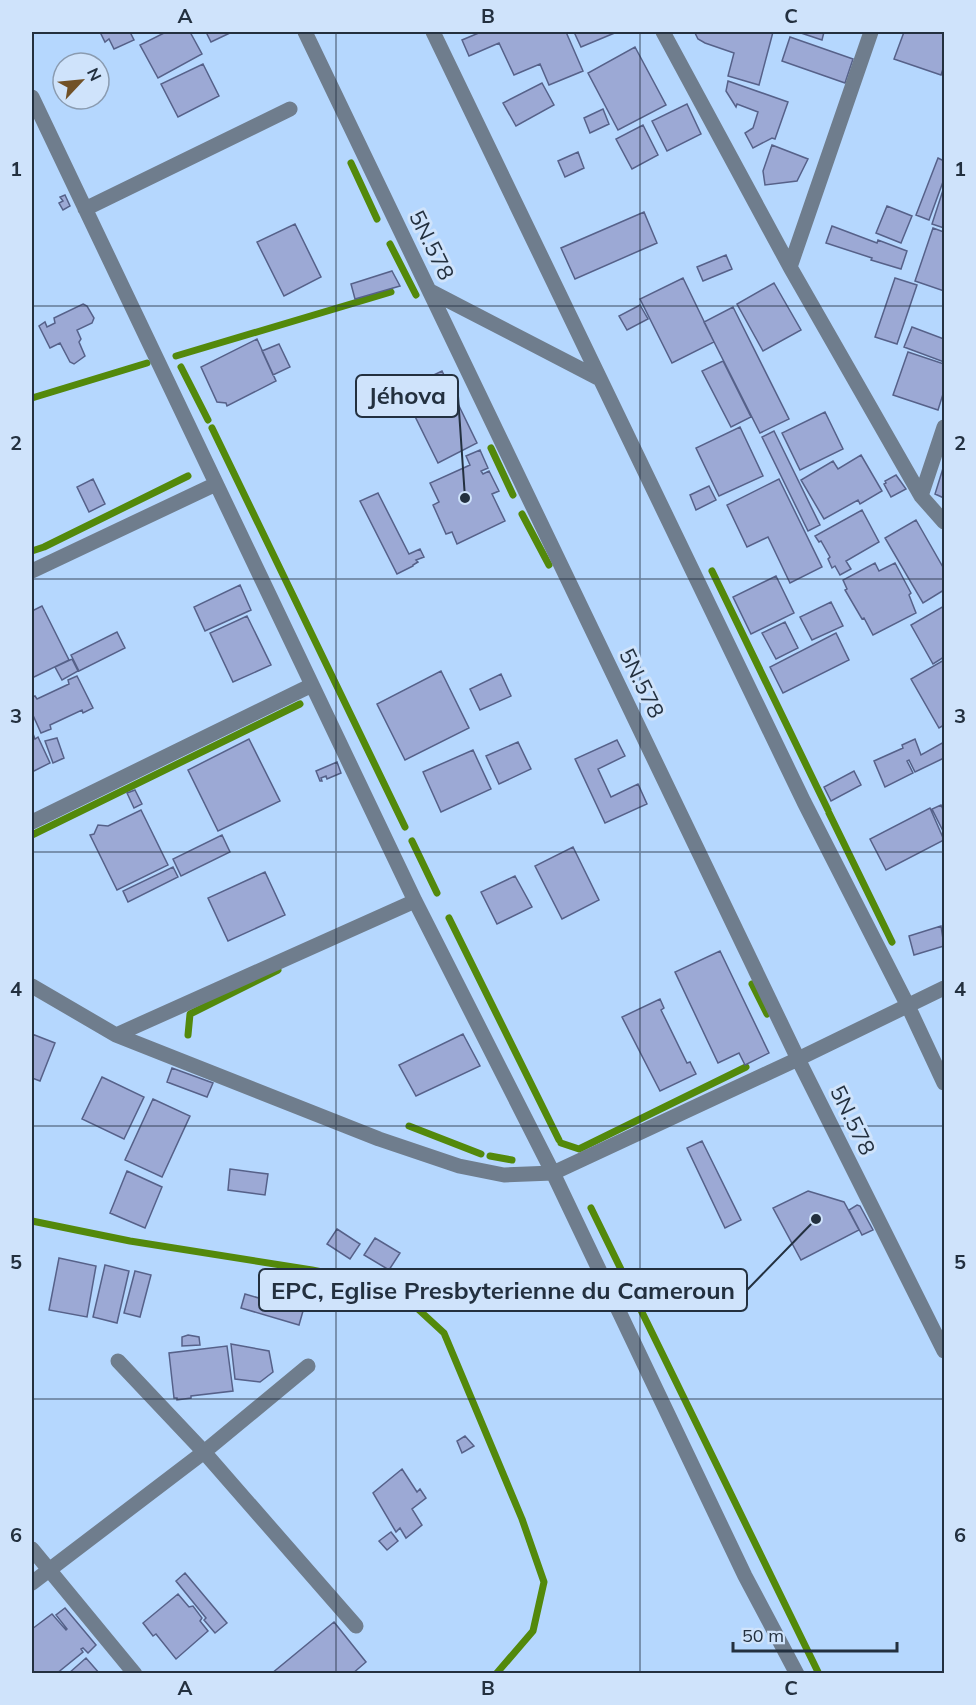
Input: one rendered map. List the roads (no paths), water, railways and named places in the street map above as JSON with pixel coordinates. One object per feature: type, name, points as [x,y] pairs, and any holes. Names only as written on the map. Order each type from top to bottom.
[{"type":"street","name":"5N.578","points":[[305,32],[798,1059],[945,1351]]},
{"type":"street","points":[[433,32],[804,802],[945,1083]]},
{"type":"street","points":[[663,32],[790,267],[921,496],[945,522]]},
{"type":"street","points":[[790,267],[871,32]]},
{"type":"street","points":[[32,97],[415,901],[553,1173],[744,1576],[797,1674]]},
{"type":"street","points":[[85,209],[290,109]]},
{"type":"street","points":[[430,291],[600,379]]},
{"type":"street","points":[[921,496],[945,427]]},
{"type":"street","points":[[32,571],[216,484]]},
{"type":"street","points":[[32,822],[312,685]]},
{"type":"street","points":[[117,1035],[415,901]]},
{"type":"street","points":[[32,986],[117,1035],[379,1139],[459,1166],[504,1175],[553,1173],[945,988]]},
{"type":"street","points":[[118,1361],[204,1452],[356,1626]]},
{"type":"street","points":[[32,1583],[204,1452],[308,1366]]},
{"type":"street","points":[[32,1549],[135,1674]]},
{"type":"waterway","points":[[351,163],[377,219]]},
{"type":"waterway","points":[[390,244],[416,295]]},
{"type":"waterway","points":[[176,356],[391,292]]},
{"type":"waterway","points":[[32,398],[147,363]]},
{"type":"waterway","points":[[181,367],[208,420]]},
{"type":"waterway","points":[[212,428],[405,827]]},
{"type":"waterway","points":[[491,448],[513,495]]},
{"type":"waterway","points":[[32,551],[188,476]]},
{"type":"waterway","points":[[522,514],[549,565]]},
{"type":"waterway","points":[[712,571],[828,810]]},
{"type":"waterway","points":[[32,835],[300,704]]},
{"type":"waterway","points":[[829,813],[892,942]]},
{"type":"waterway","points":[[412,841],[437,893]]},
{"type":"waterway","points":[[449,918],[559,1140]]},
{"type":"waterway","points":[[188,1035],[190,1014],[278,970]]},
{"type":"waterway","points":[[752,984],[767,1014]]},
{"type":"waterway","points":[[561,1143],[579,1149],[746,1067]]},
{"type":"waterway","points":[[409,1126],[481,1154]]},
{"type":"waterway","points":[[490,1156],[512,1160]]},
{"type":"waterway","points":[[591,1208],[819,1674]]},
{"type":"waterway","points":[[32,1221],[130,1241],[312,1270],[393,1286],[444,1333],[522,1519],[544,1582],[533,1631],[496,1674]]},
{"type":"place","name":"Jéhova","points":[[465,498]]},
{"type":"place","name":"EPC, Eglise Presbyterienne du Cameroun","points":[[816,1219]]}]
